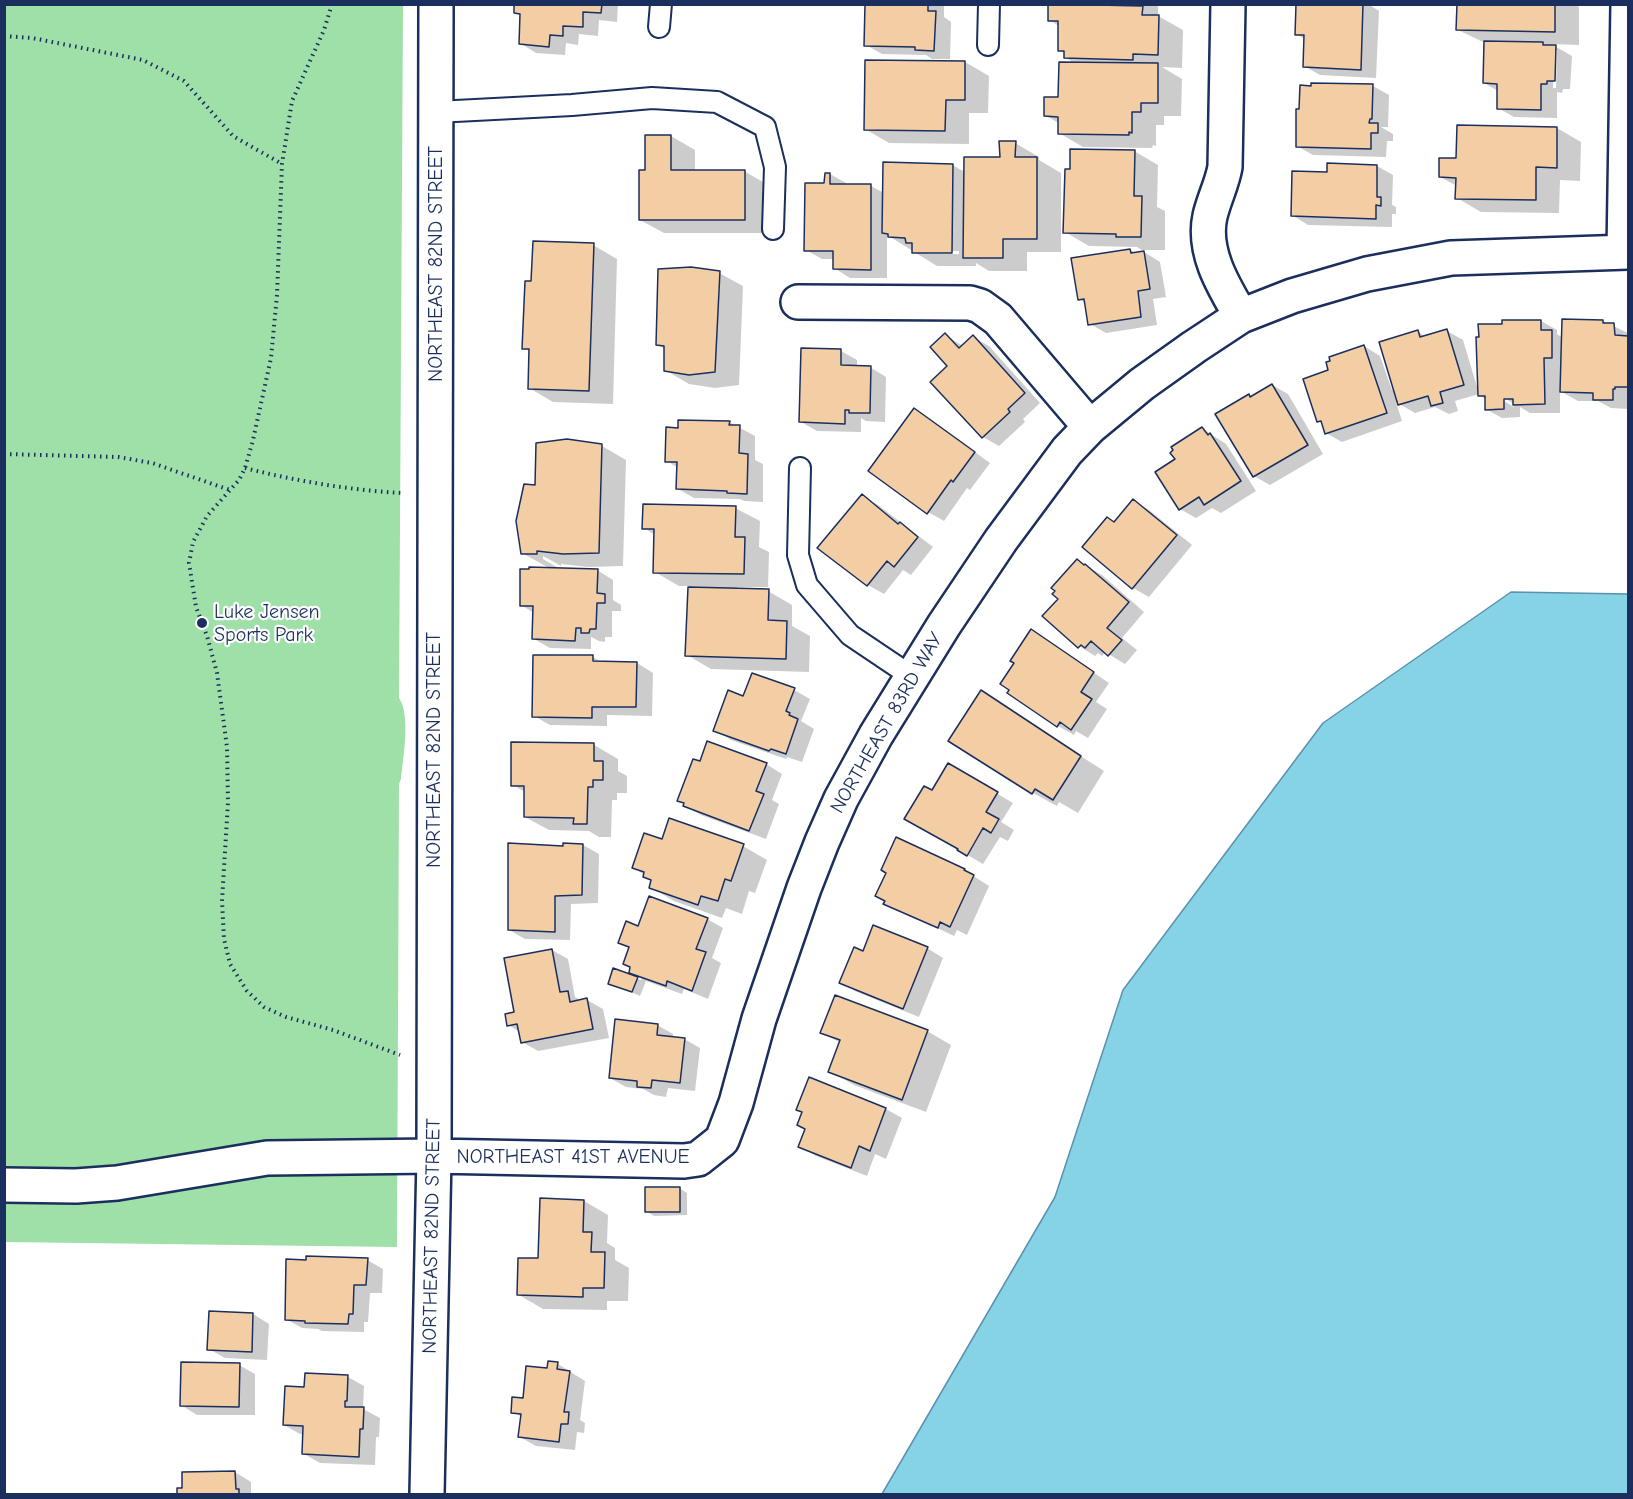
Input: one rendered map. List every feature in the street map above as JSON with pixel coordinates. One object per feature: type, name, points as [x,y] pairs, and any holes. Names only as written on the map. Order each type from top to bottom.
[{"type":"street","name":"NORTHEAST 82ND STREET","points":[[427,1494],[434,1156],[436,4]]},
{"type":"street","points":[[1228,4],[1225,167],[1222,184],[1210,216],[1208,233],[1221,280],[1241,316]]},
{"type":"street","points":[[1626,252],[1628,4]]},
{"type":"street","name":"NORTHEAST 83RD WAY","points":[[710,1152],[722,1140],[730,1122],[763,1009],[822,842],[841,799],[911,676],[944,625],[1029,501],[1067,451],[1090,427],[1150,378],[1241,316],[1292,296],[1367,274],[1451,258],[1626,252]]},
{"type":"street","points":[[798,302],[970,303],[980,306],[998,319],[1090,427]]},
{"type":"street","name":"NORTHEAST 41ST AVENUE","points":[[4,1185],[76,1186],[117,1183],[267,1158],[434,1156],[684,1161],[698,1159],[710,1152]]},
{"type":"lane","points":[[659,27],[661,4]]},
{"type":"lane","points":[[988,45],[989,4]]},
{"type":"lane","points":[[436,112],[572,105],[652,98],[717,102],[765,127],[776,167],[773,229]]},
{"type":"lane","points":[[800,468],[798,555],[807,585],[850,635],[911,676]]},
{"type":"path","points":[[332,4],[324,30],[292,101],[282,164],[272,358],[245,468],[239,480],[207,516],[193,542],[189,563],[196,607],[217,673],[227,747],[228,802],[222,901],[224,939],[230,964],[247,991],[264,1007],[286,1017],[333,1030],[386,1051],[408,1057],[434,1060]]},
{"type":"path","points":[[4,36],[32,38],[143,60],[184,81],[233,136],[282,164]]},
{"type":"path","points":[[4,454],[118,457],[152,463],[230,490]]},
{"type":"path","points":[[245,468],[364,490],[435,495]]},
{"type":"green space","name":"Luke Jensen Sports Park","points":[[5,5],[403,5],[399,698],[405,715],[405,737],[399,784],[397,1247],[5,1242]]},
{"type":"water","points":[[1511,592],[1628,594],[1628,1494],[882,1494],[1055,1197],[1123,990],[1323,723]]},
{"type":"building","points":[[514,4],[602,4],[601,13],[583,12],[583,27],[563,26],[563,36],[550,35],[549,47],[519,44],[520,14],[514,13]]},
{"type":"building","points":[[865,4],[928,4],[928,11],[936,11],[934,51],[915,50],[915,47],[864,46]]},
{"type":"building","points":[[1048,4],[1143,6],[1142,15],[1159,15],[1158,55],[1133,54],[1133,60],[1064,58],[1064,51],[1058,51],[1058,21],[1048,21]]},
{"type":"building","points":[[1296,4],[1363,4],[1361,70],[1303,67],[1304,35],[1295,35]]},
{"type":"building","points":[[1457,4],[1555,4],[1555,32],[1456,30]]},
{"type":"building","points":[[1484,41],[1543,42],[1543,45],[1556,45],[1555,81],[1541,84],[1541,110],[1497,109],[1497,84],[1483,83]]},
{"type":"building","points":[[865,60],[965,61],[965,100],[946,100],[945,131],[864,130]]},
{"type":"building","points":[[1059,62],[1158,63],[1158,103],[1141,103],[1141,112],[1132,112],[1132,133],[1129,132],[1129,135],[1058,134],[1058,117],[1044,116],[1044,97],[1058,97]]},
{"type":"building","points":[[1311,83],[1373,84],[1372,119],[1369,123],[1378,123],[1378,133],[1371,133],[1371,149],[1296,147],[1296,109],[1299,109],[1300,85],[1311,86]]},
{"type":"building","points":[[1457,125],[1557,127],[1557,168],[1536,167],[1536,200],[1455,199],[1456,178],[1439,177],[1439,158],[1456,158]]},
{"type":"building","points":[[645,135],[671,135],[671,170],[745,170],[745,220],[639,220],[639,170],[645,170]]},
{"type":"building","points":[[999,141],[1016,141],[1015,157],[1037,157],[1037,239],[1003,239],[1003,258],[963,258],[964,157],[1000,157]]},
{"type":"building","points":[[1070,149],[1135,150],[1134,196],[1142,196],[1141,237],[1063,233],[1065,169],[1070,169]]},
{"type":"building","points":[[883,162],[953,164],[952,253],[912,253],[912,243],[906,243],[905,238],[888,237],[888,234],[882,233]]},
{"type":"building","points":[[1327,163],[1377,165],[1377,197],[1381,197],[1381,206],[1376,205],[1376,219],[1291,216],[1292,171],[1327,172]]},
{"type":"building","points":[[825,173],[830,173],[830,184],[871,184],[871,270],[833,269],[833,251],[804,251],[805,183],[824,183]]},
{"type":"building","points":[[533,241],[594,243],[589,391],[528,389],[529,349],[522,349],[525,281],[531,281]]},
{"type":"building","points":[[1130,249],[1131,253],[1144,251],[1150,289],[1138,291],[1141,317],[1088,325],[1084,299],[1078,300],[1071,258]]},
{"type":"building","points":[[691,267],[720,271],[715,372],[689,375],[664,371],[664,346],[656,345],[658,269]]},
{"type":"building","points":[[1562,319],[1603,320],[1603,323],[1614,323],[1615,335],[1628,336],[1628,387],[1615,387],[1613,400],[1593,400],[1593,393],[1560,392]]},
{"type":"building","points":[[1502,320],[1541,320],[1541,330],[1552,330],[1552,358],[1544,358],[1545,404],[1513,405],[1513,399],[1504,399],[1504,409],[1485,410],[1485,396],[1478,396],[1476,337],[1479,337],[1478,324],[1502,324]]},
{"type":"building","points":[[1447,329],[1464,385],[1440,392],[1443,403],[1431,406],[1428,396],[1398,405],[1379,342],[1418,330],[1420,337]]},
{"type":"building","points":[[945,333],[959,348],[973,335],[1025,393],[1008,409],[1010,412],[982,438],[930,382],[947,366],[930,347]]},
{"type":"building","points":[[1364,345],[1387,413],[1325,434],[1321,421],[1317,422],[1303,379],[1328,370],[1326,362],[1330,361],[1329,357]]},
{"type":"building","points":[[801,348],[841,349],[841,365],[871,366],[870,413],[849,413],[849,410],[845,410],[845,424],[799,422]]},
{"type":"building","points":[[1272,384],[1308,445],[1253,477],[1215,414],[1249,394],[1250,397]]},
{"type":"building","points":[[914,408],[975,452],[953,482],[951,480],[927,514],[868,471]]},
{"type":"building","points":[[678,420],[730,421],[729,425],[740,425],[739,453],[748,454],[747,494],[676,489],[677,462],[665,462],[666,427],[678,428]]},
{"type":"building","points":[[1202,427],[1208,435],[1210,433],[1241,481],[1204,505],[1199,497],[1179,510],[1155,472],[1175,459],[1170,453],[1173,450],[1171,447]]},
{"type":"building","points":[[567,439],[602,444],[599,553],[563,554],[537,551],[537,554],[521,554],[516,521],[524,484],[535,485],[536,443]]},
{"type":"building","points":[[862,494],[898,524],[900,522],[918,537],[894,567],[887,561],[867,586],[817,548]]},
{"type":"building","points":[[1133,499],[1177,535],[1132,589],[1082,547],[1107,517],[1114,522]]},
{"type":"building","points":[[643,504],[736,506],[735,537],[745,537],[744,574],[653,573],[654,529],[642,529]]},
{"type":"building","points":[[1077,559],[1129,602],[1107,628],[1122,640],[1108,656],[1091,641],[1085,648],[1081,645],[1078,648],[1042,616],[1058,599],[1052,594],[1055,591],[1051,588]]},
{"type":"building","points":[[529,567],[598,569],[597,593],[605,594],[605,603],[597,603],[596,629],[590,629],[589,633],[581,633],[581,628],[576,628],[575,641],[532,639],[533,606],[520,606],[520,569],[529,569]]},
{"type":"building","points":[[688,587],[769,589],[768,620],[787,621],[786,659],[685,656]]},
{"type":"building","points":[[1031,629],[1094,672],[1081,692],[1092,699],[1071,730],[1060,722],[1057,727],[1007,693],[1009,690],[1000,684],[1014,663],[1010,661]]},
{"type":"building","points":[[533,655],[593,655],[593,661],[637,662],[636,707],[592,707],[592,718],[532,717]]},
{"type":"building","points":[[752,673],[795,688],[786,711],[798,719],[786,754],[771,749],[769,751],[713,731],[728,690],[743,696]]},
{"type":"building","points":[[981,690],[1081,756],[1053,800],[1035,789],[1032,794],[948,741]]},
{"type":"building","points":[[707,741],[767,763],[756,791],[764,794],[749,831],[683,806],[684,803],[677,801],[693,759],[700,761]]},
{"type":"building","points":[[511,742],[594,743],[594,761],[603,761],[603,780],[593,780],[593,787],[588,787],[587,824],[573,824],[574,818],[524,817],[524,786],[511,786]]},
{"type":"building","points":[[948,763],[998,792],[986,812],[999,819],[991,833],[983,828],[967,856],[904,819],[924,786],[932,790]]},
{"type":"building","points":[[669,818],[744,844],[731,881],[725,879],[718,901],[701,896],[698,905],[649,888],[651,880],[643,877],[644,872],[632,868],[644,833],[662,839]]},
{"type":"building","points":[[896,837],[974,875],[950,927],[940,922],[938,928],[883,904],[885,901],[875,896],[886,873],[881,870]]},
{"type":"building","points":[[508,843],[563,846],[563,843],[583,844],[582,895],[555,896],[555,932],[508,930]]},
{"type":"building","points":[[649,896],[708,918],[696,949],[706,952],[692,991],[667,981],[666,986],[629,973],[630,967],[623,964],[629,947],[618,943],[626,921],[638,926]]},
{"type":"building","points":[[873,925],[928,947],[903,1009],[839,983],[854,947],[863,951]]},
{"type":"building","points":[[552,949],[560,992],[568,991],[570,1002],[587,998],[593,1029],[521,1043],[517,1024],[507,1026],[505,1014],[514,1012],[504,958]]},
{"type":"building","points":[[613,968],[638,977],[632,992],[608,984]]},
{"type":"building","points":[[835,995],[928,1030],[902,1100],[828,1072],[840,1040],[820,1033]]},
{"type":"building","points":[[615,1019],[658,1024],[657,1035],[685,1038],[680,1083],[652,1080],[651,1088],[637,1087],[637,1081],[609,1078]]},
{"type":"building","points":[[809,1077],[886,1108],[870,1151],[859,1146],[851,1168],[798,1147],[805,1129],[797,1125],[802,1112],[796,1110]]},
{"type":"building","points":[[645,1187],[680,1187],[680,1212],[645,1212]]},
{"type":"building","points":[[540,1198],[584,1200],[583,1232],[592,1232],[591,1252],[605,1252],[604,1288],[583,1288],[583,1297],[517,1295],[518,1258],[538,1258]]},
{"type":"building","points":[[306,1256],[368,1258],[366,1285],[354,1285],[353,1314],[349,1314],[348,1324],[285,1320],[286,1259],[306,1260]]},
{"type":"building","points":[[209,1311],[253,1313],[252,1352],[207,1350]]},
{"type":"building","points":[[548,1361],[558,1362],[557,1369],[570,1371],[564,1412],[569,1412],[568,1424],[561,1424],[559,1442],[518,1437],[521,1414],[511,1413],[512,1397],[523,1398],[526,1366],[547,1368]]},
{"type":"building","points":[[181,1362],[240,1363],[239,1407],[180,1406]]},
{"type":"building","points":[[305,1373],[348,1375],[345,1407],[364,1407],[359,1457],[302,1454],[303,1426],[283,1425],[285,1386],[304,1387]]},
{"type":"building","points":[[235,1471],[236,1489],[239,1489],[239,1494],[177,1494],[177,1488],[182,1488],[182,1472]]},
{"type":"place","name":"Luke Jensen Sports Park","points":[[202,623]]}]
